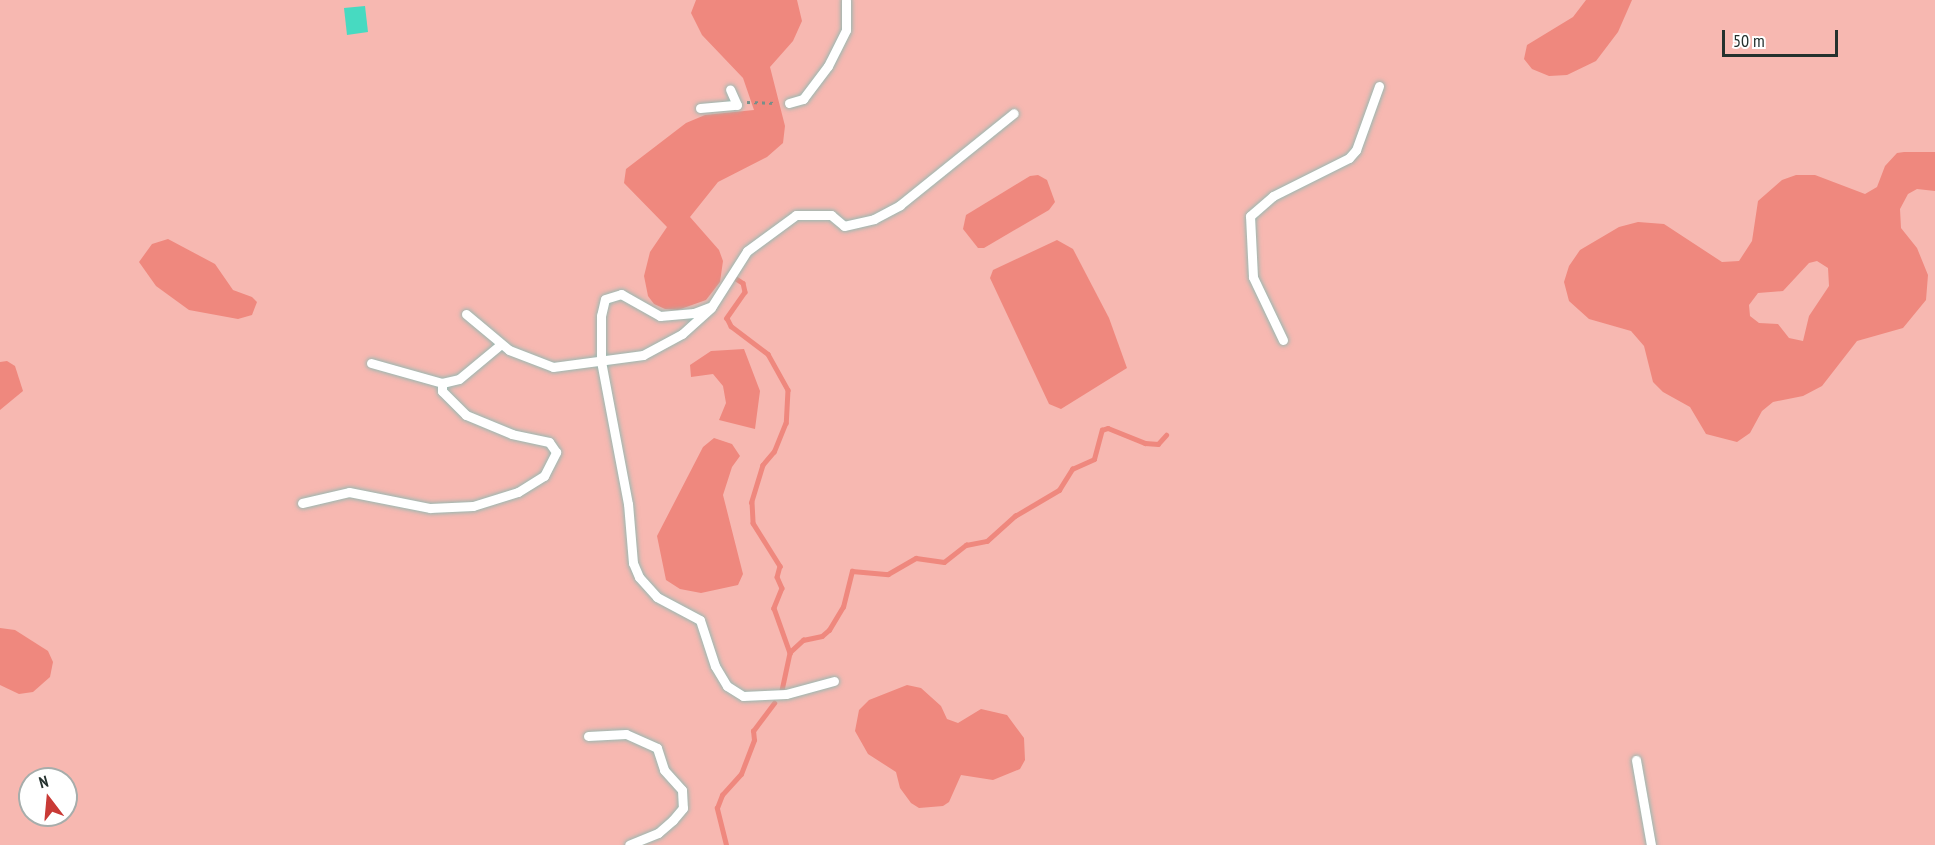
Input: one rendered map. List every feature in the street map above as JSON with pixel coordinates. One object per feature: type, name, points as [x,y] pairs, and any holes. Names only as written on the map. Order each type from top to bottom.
[{"type":"lane","points":[[789,103],[803,99],[828,66],[846,30],[846,0]]},
{"type":"lane","points":[[1283,340],[1253,277],[1250,216],[1272,196],[1349,158],[1356,150],[1379,86]]},
{"type":"lane","points":[[700,108],[737,105],[730,89]]},
{"type":"lane","points":[[466,314],[500,345],[553,367],[601,361],[657,349],[682,334],[712,306],[747,251],[796,215],[831,215],[844,226],[874,219],[900,205],[1014,113]]},
{"type":"lane","points":[[712,306],[694,313],[660,316],[628,297],[614,294],[605,299],[601,316],[601,361],[628,504],[633,563],[647,590],[700,620],[715,666],[727,686],[743,696],[786,694],[834,681]]},
{"type":"lane","points":[[371,363],[442,383],[459,379],[500,345]]},
{"type":"lane","points":[[302,503],[349,492],[430,508],[473,506],[518,492],[544,476],[556,452],[549,442],[512,434],[466,415],[442,391],[442,383]]},
{"type":"lane","points":[[588,736],[626,734],[657,748],[664,770],[682,790],[683,808],[673,820],[658,833],[629,845]]},
{"type":"lane","points":[[1636,760],[1651,845]]},
{"type":"path","points":[[743,102],[789,103]]},
{"type":"shaded area","points":[[0,0],[1935,0],[1935,845],[0,845]]},
{"type":"shaded area","points":[[696,0],[797,0],[802,21],[793,41],[770,67],[785,126],[783,143],[767,157],[718,182],[690,217],[719,250],[723,261],[720,282],[706,300],[678,310],[665,309],[654,304],[648,296],[644,276],[650,252],[667,227],[624,183],[626,169],[686,123],[705,115],[754,110],[743,78],[702,35],[691,13]]},
{"type":"shaded area","points":[[1586,0],[1632,0],[1618,32],[1596,61],[1567,75],[1549,76],[1532,69],[1524,59],[1527,45],[1573,17]]},
{"type":"shaded area","points":[[1935,152],[1935,191],[1917,189],[1908,194],[1900,209],[1901,228],[1917,248],[1928,275],[1926,300],[1903,328],[1857,341],[1822,386],[1803,396],[1773,402],[1762,411],[1750,433],[1737,442],[1706,434],[1690,407],[1663,392],[1653,382],[1644,346],[1631,331],[1589,319],[1569,301],[1564,282],[1569,266],[1580,250],[1619,227],[1638,222],[1664,224],[1722,262],[1739,261],[1752,241],[1758,201],[1782,180],[1796,175],[1815,175],[1865,194],[1877,187],[1885,166],[1897,153]],"holes":[[[1817,261],[1828,268],[1829,286],[1809,316],[1803,341],[1789,338],[1778,324],[1759,323],[1750,316],[1749,305],[1758,293],[1783,291],[1809,263]]]},
{"type":"shaded area","points":[[1038,175],[1047,180],[1055,202],[1049,210],[984,248],[978,248],[963,229],[966,215],[1030,176]]},
{"type":"shaded area","points":[[168,239],[215,264],[233,290],[252,297],[257,302],[252,315],[238,319],[189,310],[156,286],[139,262],[152,244]]},
{"type":"shaded area","points":[[1057,240],[1073,249],[1109,318],[1127,368],[1061,409],[1049,404],[990,278],[993,270]]},
{"type":"shaded area","points":[[744,349],[760,391],[755,429],[719,420],[726,403],[723,386],[713,374],[691,377],[690,365],[711,351]]},
{"type":"shaded area","points":[[7,361],[15,366],[23,391],[0,410],[0,362]]},
{"type":"shaded area","points":[[714,438],[732,444],[740,456],[732,467],[723,495],[743,574],[738,585],[701,593],[680,589],[666,580],[657,536],[703,447]]},
{"type":"shaded area","points":[[0,628],[15,630],[48,651],[53,662],[50,677],[33,692],[19,694],[0,685]]},
{"type":"shaded area","points":[[907,685],[921,688],[941,706],[947,719],[958,723],[981,709],[1007,715],[1024,738],[1025,760],[1020,769],[993,780],[961,775],[949,802],[943,806],[919,808],[911,803],[900,788],[896,772],[868,754],[855,731],[859,710],[869,700]]},
{"type":"building","points":[[365,6],[368,32],[347,35],[344,8]]},
{"type":"waterway","points":[[735,278],[743,283],[745,292],[727,318],[731,326],[768,354],[788,390],[786,423],[774,452],[763,465],[752,502],[753,523],[780,566],[777,577],[782,588],[774,608],[790,653],[782,691]]},
{"type":"waterway","points":[[790,652],[803,640],[822,636],[829,630],[843,607],[852,571],[888,574],[916,558],[944,562],[966,545],[987,541],[1015,516],[1059,490],[1072,469],[1094,459],[1102,430],[1108,428],[1145,443],[1158,444],[1166,435]]},
{"type":"waterway","points":[[726,845],[717,808],[722,795],[741,774],[754,740],[753,731],[774,703]]}]
